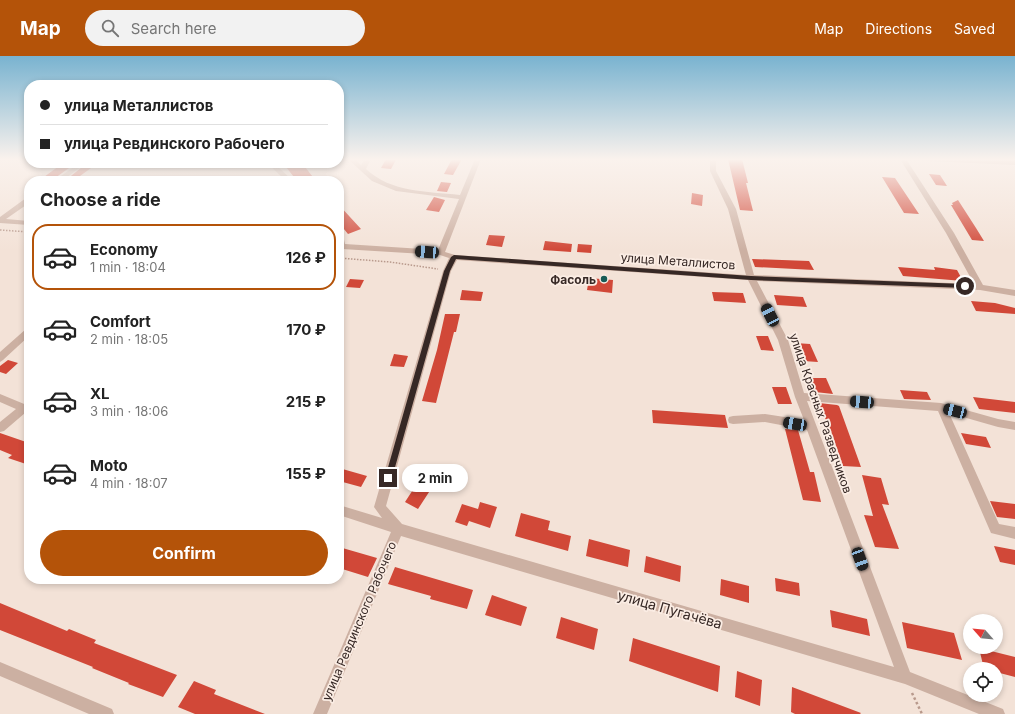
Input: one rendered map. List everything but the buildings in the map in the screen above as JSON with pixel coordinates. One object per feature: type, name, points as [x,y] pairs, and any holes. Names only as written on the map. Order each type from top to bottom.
[{"type":"street","points":[[397,190],[463,198]]},
{"type":"street","points":[[441,253],[466,190]]},
{"type":"street","name":"улица Красных Разведчиков","points":[[722,190],[732,209],[751,278],[783,340],[800,398],[905,677]]},
{"type":"street","points":[[923,190],[950,233],[980,287]]},
{"type":"street","points":[[0,220],[24,203]]},
{"type":"street","points":[[0,220],[24,222]]},
{"type":"street","name":"улица Металлистов","points":[[344,246],[441,253],[454,257],[751,278],[980,287],[1015,293]]},
{"type":"street","name":"улица Ревдинского Рабочего","points":[[320,714],[398,529],[380,507],[447,271],[454,257]]},
{"type":"street","points":[[0,358],[24,336]]},
{"type":"street","points":[[0,398],[24,408]]},
{"type":"street","points":[[800,398],[941,407],[998,423],[1015,426]]},
{"type":"street","points":[[941,407],[995,529],[1015,533]]},
{"type":"street","points":[[0,428],[24,411]]},
{"type":"street","points":[[733,420],[765,418],[811,426]]},
{"type":"street","name":"улица Пугачёва","points":[[344,512],[398,529],[905,677],[998,714]]},
{"type":"street","points":[[0,669],[107,714]]},
{"type":"path","points":[[0,230],[24,232]]},
{"type":"path","points":[[344,258],[390,262],[447,271]]},
{"type":"path","points":[[905,677],[922,714]]},
{"type":"place","name":"Фасоль","points":[[604,279]]},
{"type":"route","points":[[388,478],[447,271],[454,257],[751,278],[965,286]]}]
